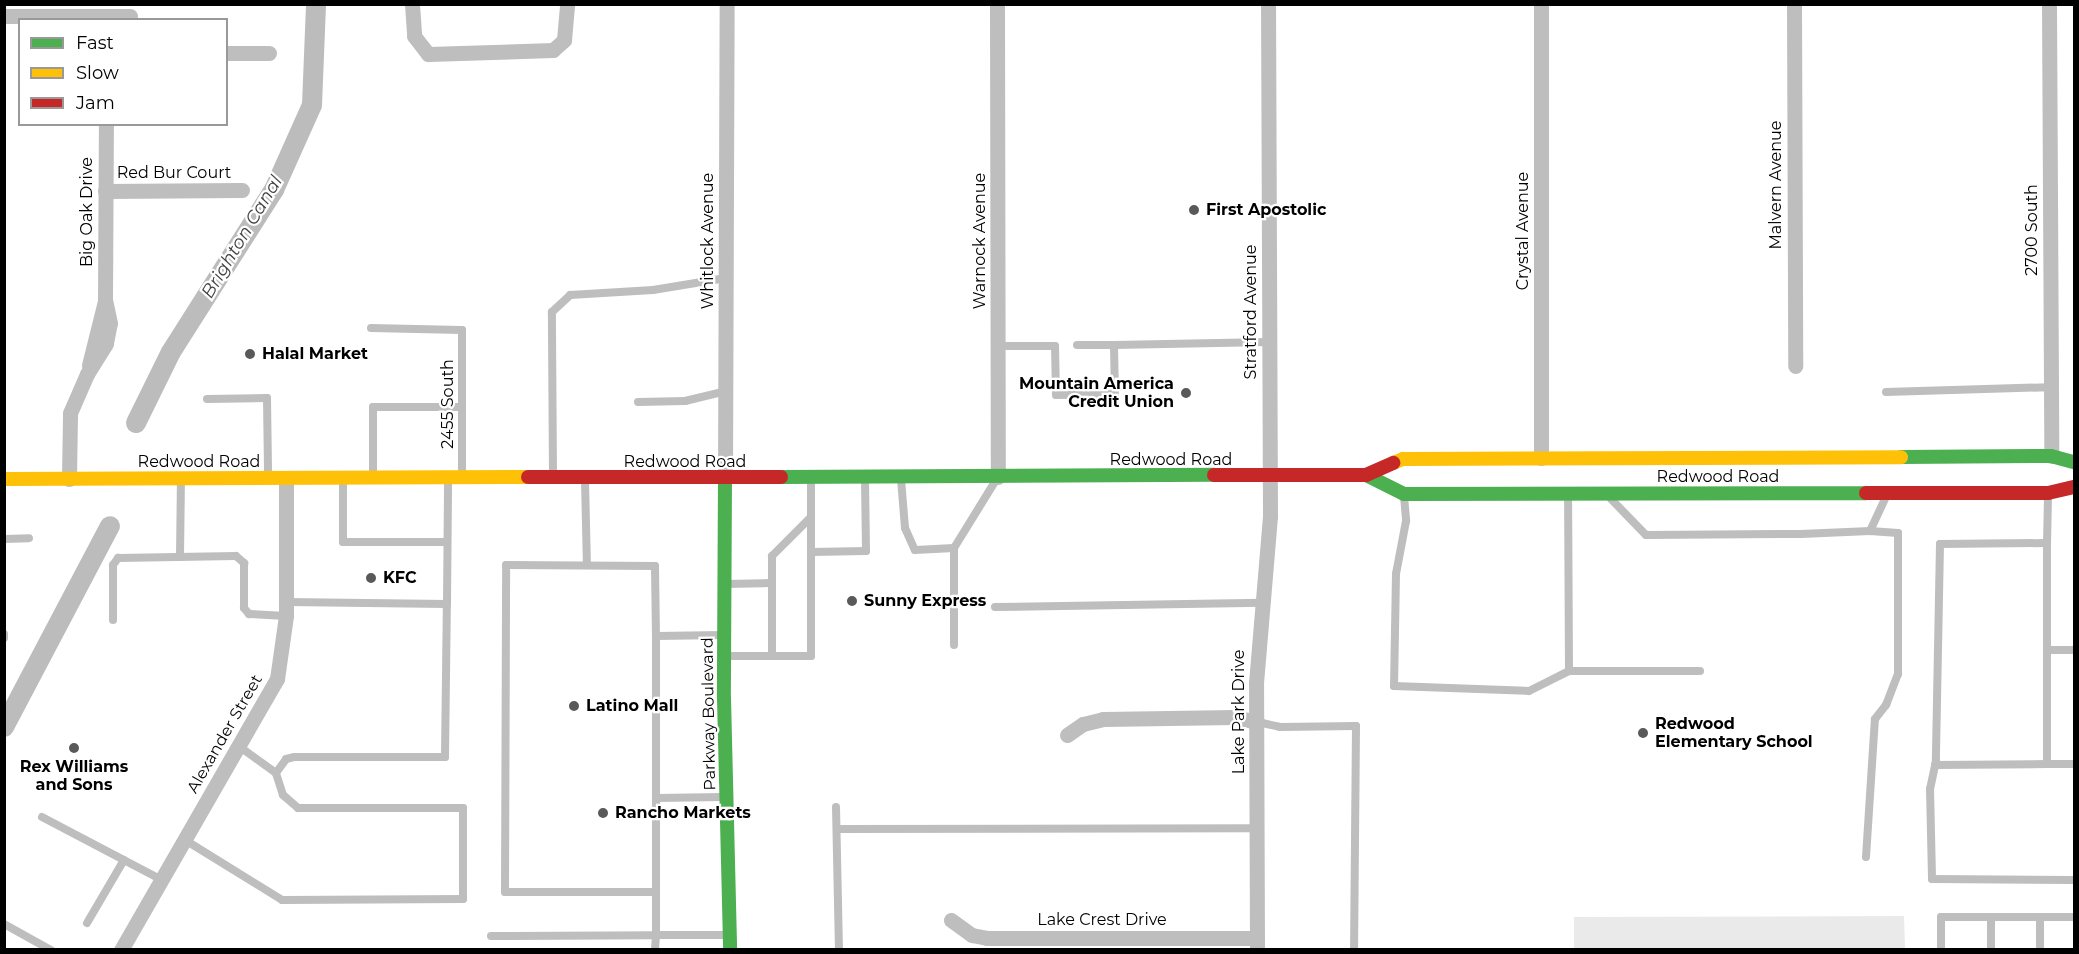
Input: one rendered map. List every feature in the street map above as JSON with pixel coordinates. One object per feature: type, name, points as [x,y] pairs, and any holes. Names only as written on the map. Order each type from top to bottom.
[{"type":"main road","name":"Redwood Road","points":[[4,479],[1366,475],[1403,459],[2051,456],[2074,462]]},
{"type":"main road","name":"Redwood Road","points":[[1366,475],[1404,494],[2048,493],[2074,487]]},
{"type":"main road","name":"Parkway Boulevard","points":[[725,478],[724,656],[730,942]]},
{"type":"street","points":[[412,4],[414,36],[428,54],[538,53],[560,47],[567,32],[567,4]]},
{"type":"street","name":"Whitlock Avenue","points":[[725,478],[727,4]]},
{"type":"street","name":"Warnock Avenue","points":[[997,4],[998,477]]},
{"type":"street","name":"Stratford Avenue","points":[[1268,4],[1270,476]]},
{"type":"street","name":"Crystal Avenue","points":[[1541,4],[1541,458]]},
{"type":"street","name":"Malvern Avenue","points":[[1794,4],[1795,366]]},
{"type":"street","name":"2700 South","points":[[2049,4],[2051,456]]},
{"type":"street","points":[[4,16],[130,13]]},
{"type":"street","points":[[228,53],[269,53]]},
{"type":"street","name":"Big Oak Drive","points":[[69,479],[70,413],[87,374],[105,300],[106,126]]},
{"type":"street","name":"Red Bur Court","points":[[105,191],[242,190]]},
{"type":"street","name":"Lake Park Drive","points":[[1257,944],[1257,653],[1269,553],[1270,476]]},
{"type":"street","name":"Alexander Street","points":[[121,950],[240,747],[277,679],[286,609],[286,479]]},
{"type":"street","points":[[1067,735],[1083,723],[1103,718],[1235,717],[1257,722]]},
{"type":"street","name":"Lake Crest Drive","points":[[951,920],[972,935],[987,938],[1257,944]]},
{"type":"lane","points":[[553,479],[552,312],[570,295],[653,290],[726,278]]},
{"type":"lane","name":"2455 South","points":[[276,773],[286,759],[294,757],[445,757],[447,542],[462,407],[462,330],[371,328]]},
{"type":"lane","points":[[1077,345],[1269,342]]},
{"type":"lane","points":[[998,346],[1058,345],[1056,395],[1115,394],[1114,345]]},
{"type":"lane","points":[[1886,392],[2050,387]]},
{"type":"lane","points":[[638,402],[685,401],[726,391]]},
{"type":"lane","points":[[207,399],[267,398],[268,479]]},
{"type":"lane","points":[[374,479],[373,407],[462,407]]},
{"type":"lane","points":[[811,552],[866,551],[866,477]]},
{"type":"lane","points":[[901,477],[905,528],[915,550],[954,548]]},
{"type":"lane","points":[[954,645],[954,548],[998,477]]},
{"type":"lane","points":[[724,656],[811,656],[811,478]]},
{"type":"lane","points":[[180,557],[181,479]]},
{"type":"lane","points":[[343,479],[343,542],[447,542]]},
{"type":"lane","points":[[585,479],[587,565]]},
{"type":"lane","points":[[1870,531],[1888,493]]},
{"type":"lane","points":[[2048,493],[2048,764]]},
{"type":"lane","points":[[1404,494],[1406,521],[1396,574],[1394,686],[1529,692],[1569,671],[1700,671]]},
{"type":"lane","points":[[1568,494],[1569,671]]},
{"type":"lane","points":[[1606,494],[1646,535],[1870,531],[1898,533],[1898,674],[1886,705],[1875,718],[1866,857]]},
{"type":"lane","points":[[772,656],[772,556],[811,517]]},
{"type":"lane","points":[[4,539],[29,538]]},
{"type":"lane","points":[[2047,543],[1940,544],[1935,765],[1930,789],[1932,879],[2074,880]]},
{"type":"lane","points":[[113,620],[115,560],[180,557],[240,558],[244,608],[249,614],[286,609],[447,604]]},
{"type":"lane","points":[[656,892],[505,892],[506,564],[655,566],[656,636],[656,798],[656,892],[656,950]]},
{"type":"lane","points":[[724,584],[772,583]]},
{"type":"lane","points":[[995,607],[1263,603]]},
{"type":"lane","points":[[656,636],[724,635]]},
{"type":"lane","points":[[2047,650],[2074,650]]},
{"type":"lane","points":[[1257,722],[1280,727],[1356,726],[1354,950]]},
{"type":"lane","points":[[185,840],[282,900],[463,899],[463,808],[298,808],[283,795],[276,773],[240,747]]},
{"type":"lane","points":[[1935,765],[2074,764]]},
{"type":"lane","points":[[656,798],[727,797]]},
{"type":"lane","points":[[836,807],[839,950]]},
{"type":"lane","points":[[42,817],[162,880]]},
{"type":"lane","points":[[837,829],[1257,828]]},
{"type":"lane","points":[[87,923],[124,860]]},
{"type":"lane","points":[[1941,950],[1941,917],[2074,917]]},
{"type":"lane","points":[[1991,917],[1991,950]]},
{"type":"lane","points":[[2040,917],[2040,950]]},
{"type":"lane","points":[[4,924],[51,950]]},
{"type":"lane","points":[[491,936],[656,935],[730,942]]},
{"type":"shaded area","points":[[1904,916],[1905,949],[1574,949],[1574,917]]},
{"type":"waterway","name":"Brighton Canal","points":[[136,423],[171,352],[274,190],[312,105],[316,4]]},
{"type":"waterway","name":"Brighton Canal","points":[[4,727],[110,526]]},
{"type":"traffic: fast","points":[[1901,457],[2051,456],[2074,462]]},
{"type":"traffic: fast","points":[[781,477],[1214,475]]},
{"type":"traffic: fast","points":[[1366,475],[1404,494],[1866,493]]},
{"type":"traffic: fast","points":[[725,478],[724,698],[730,950]]},
{"type":"traffic: slow","points":[[1393,463],[1403,459],[1901,457]]},
{"type":"traffic: slow","points":[[4,479],[528,477]]},
{"type":"traffic: jam","points":[[1214,475],[1366,475],[1393,463]]},
{"type":"traffic: jam","points":[[528,477],[781,477]]},
{"type":"traffic: jam","points":[[1866,493],[2048,493],[2074,487]]},
{"type":"place","name":"First Apostolic","points":[[1194,210]]},
{"type":"place","name":"Halal Market","points":[[250,354]]},
{"type":"place","name":"Mountain America Credit Union","points":[[1186,393]]},
{"type":"place","name":"KFC","points":[[371,578]]},
{"type":"place","name":"Sunny Express","points":[[852,601]]},
{"type":"place","name":"Latino Mall","points":[[574,706]]},
{"type":"place","name":"Redwood Elementary School","points":[[1643,733]]},
{"type":"place","name":"Rex Williams and Sons","points":[[74,748]]},
{"type":"place","name":"Rancho Markets","points":[[603,813]]}]
